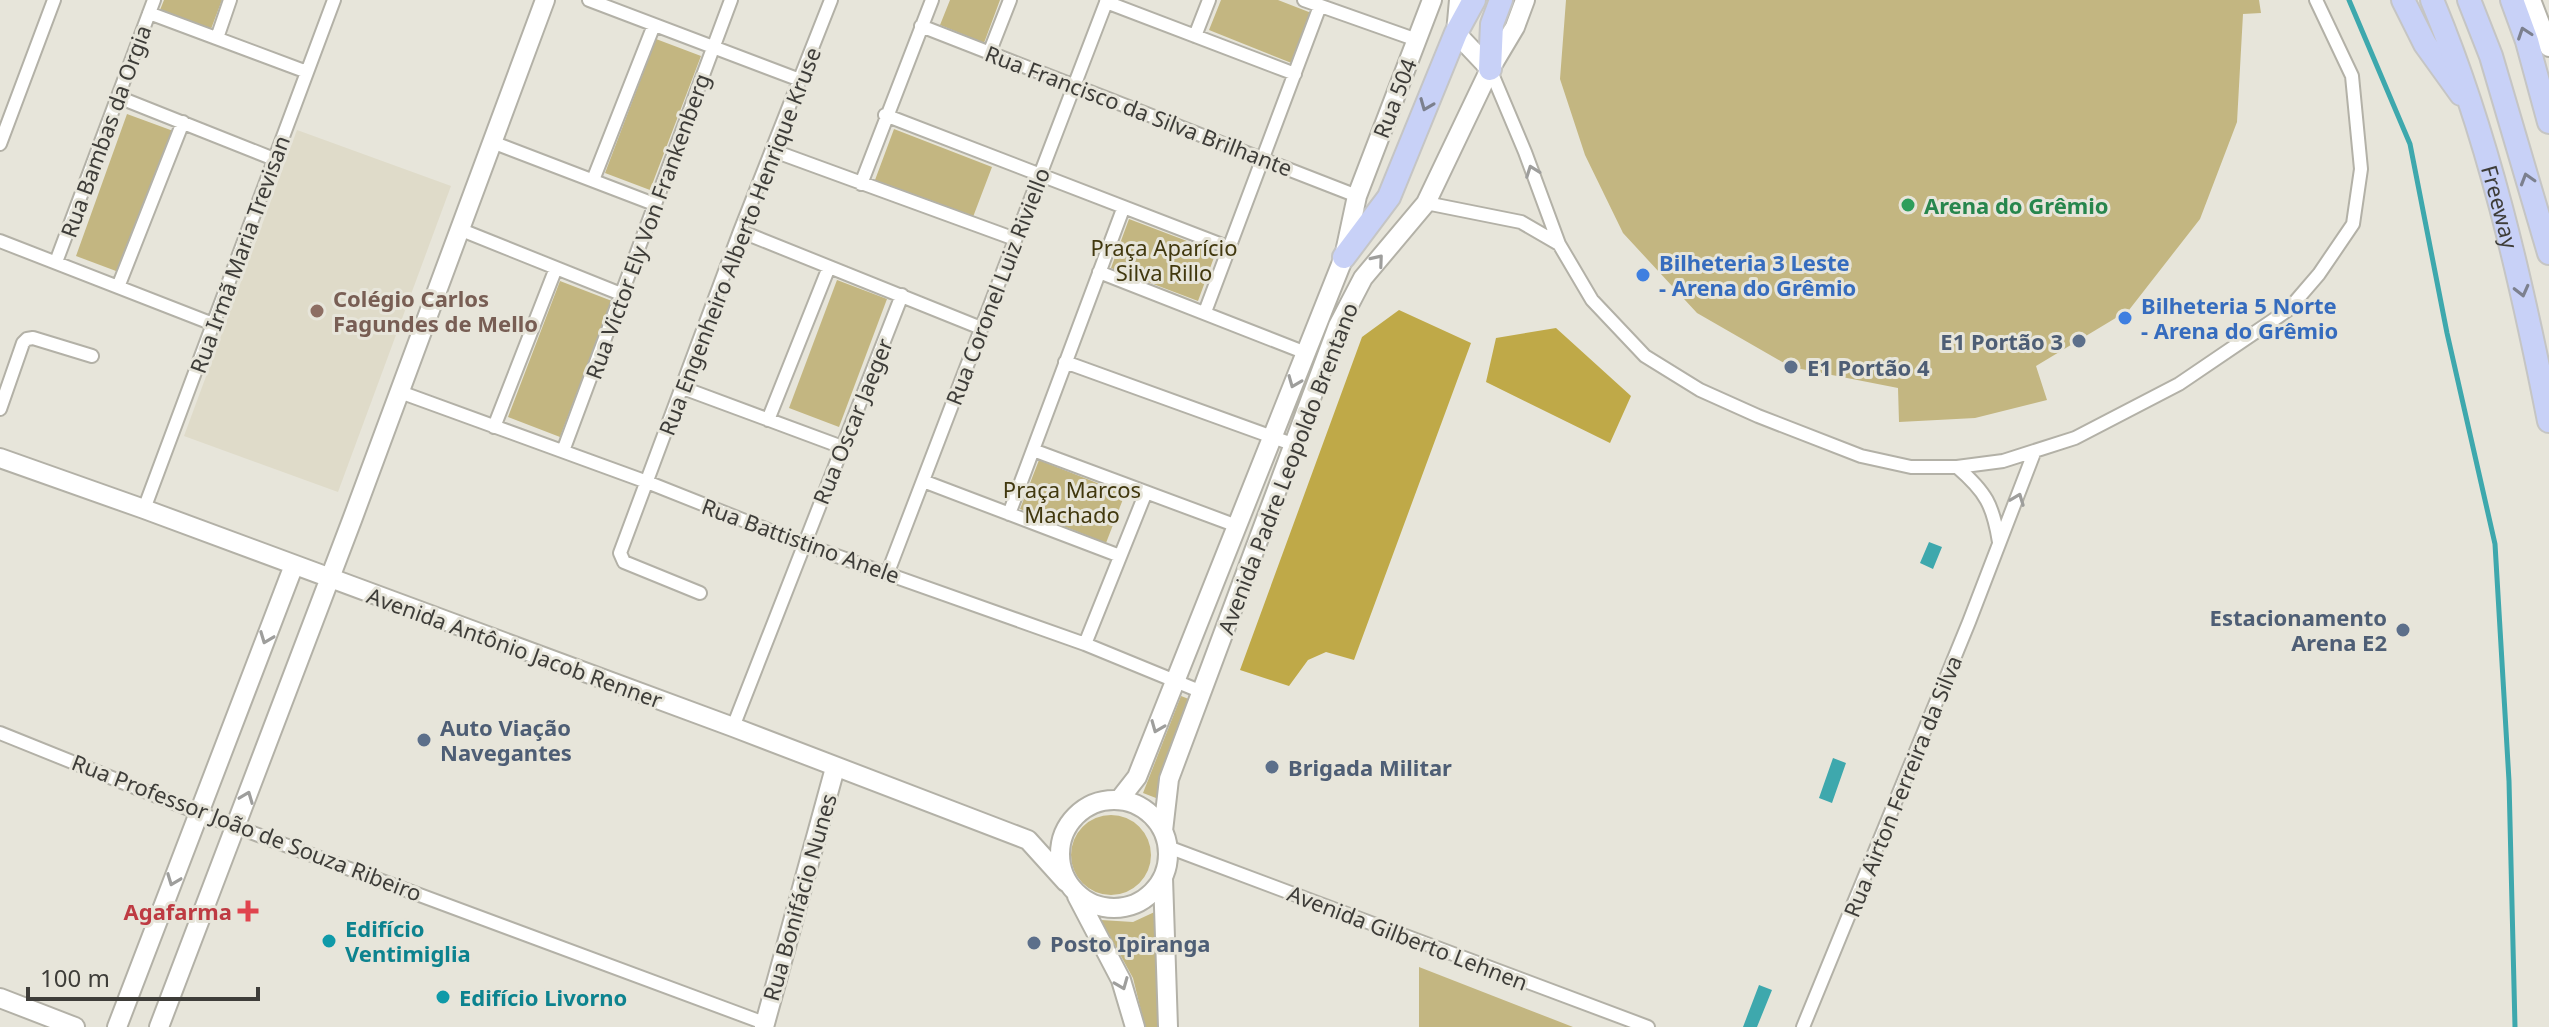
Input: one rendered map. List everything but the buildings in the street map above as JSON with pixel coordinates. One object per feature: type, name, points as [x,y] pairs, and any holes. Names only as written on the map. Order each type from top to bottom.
[{"type":"highway","points":[[1344,257],[1389,197],[1456,33],[1474,0]]},
{"type":"highway","points":[[1490,69],[1492,24],[1501,0]]},
{"type":"highway","points":[[2403,0],[2425,44],[2471,108]]},
{"type":"highway","name":"Freeway","points":[[2432,0],[2453,51],[2506,227],[2549,421]]},
{"type":"highway","name":"Freeway","points":[[2469,0],[2491,56],[2549,253]]},
{"type":"highway","points":[[2512,0],[2527,41],[2549,122]]},
{"type":"main road","points":[[159,1027],[545,0]]},
{"type":"main road","name":"Rua 504","points":[[1357,196],[1432,0]]},
{"type":"main road","points":[[1459,0],[1456,33],[1490,69]]},
{"type":"main road","name":"Avenida Padre Leopoldo Brentano","points":[[1166,839],[1169,779],[1338,326],[1363,278],[1426,203],[1490,69],[1515,27],[1525,0]]},
{"type":"main road","points":[[2531,0],[2549,47]]},
{"type":"main road","name":"Avenida Padre Leopoldo Brentano","points":[[1119,800],[1137,777],[1344,257],[1357,196]]},
{"type":"main road","points":[[1319,318],[1338,326]]},
{"type":"main road","name":"Avenida Antônio Jacob Renner","points":[[0,458],[733,727],[1028,840],[1071,888]]},
{"type":"main road","points":[[117,1027],[294,565]]},
{"type":"main road","points":[[1196,630],[1220,639]]},
{"type":"main road","name":"Rua Bonifácio Nunes","points":[[764,1025],[835,768]]},
{"type":"main road","points":[[1135,1027],[1121,980],[1071,888],[1061,867],[1059,851],[1064,832],[1074,816],[1090,805],[1119,800],[1142,807],[1154,817],[1166,839],[1168,862],[1163,878],[1168,1027]]},
{"type":"main road","points":[[1028,840],[1064,832]]},
{"type":"main road","points":[[1071,888],[1098,906],[1124,908],[1146,897],[1163,878]]},
{"type":"main road","points":[[0,998],[75,1027]]},
{"type":"street","points":[[1,140],[54,0]]},
{"type":"street","name":"Rua Bambas da Orgia","points":[[56,262],[154,0]]},
{"type":"street","points":[[217,38],[230,0]]},
{"type":"street","name":"Rua Irmã Maria Trevisan","points":[[144,509],[334,0]]},
{"type":"street","points":[[589,0],[800,80]]},
{"type":"street","name":"Rua Victor Ely Von Frankenberg","points":[[563,451],[731,0]]},
{"type":"street","name":"Rua Engenheiro Alberto Henrique Kruse","points":[[700,593],[621,559],[620,553],[740,231],[831,0]]},
{"type":"street","points":[[861,184],[885,115],[932,0]]},
{"type":"street","points":[[990,51],[1010,0]]},
{"type":"street","points":[[1195,36],[1209,0]]},
{"type":"street","points":[[1304,0],[1417,40]]},
{"type":"street","points":[[1490,69],[1559,244],[1592,300],[1645,356],[1700,390],[1861,456],[1911,467],[1957,467],[2003,461],[2075,438],[2179,384],[2288,310],[2319,274],[2353,224],[2361,169],[2352,76],[2316,0]]},
{"type":"street","points":[[1106,1],[1295,74]]},
{"type":"street","name":"Rua Coronel Luiz Riviello","points":[[888,572],[1106,1]]},
{"type":"street","points":[[1205,312],[1320,6]]},
{"type":"street","points":[[149,13],[307,72]]},
{"type":"street","points":[[593,180],[654,25]]},
{"type":"street","name":"Rua Francisco da Silva Brilhante","points":[[921,26],[1357,196]]},
{"type":"street","points":[[118,97],[274,159]]},
{"type":"street","points":[[885,115],[1039,177],[1230,248]]},
{"type":"street","points":[[118,287],[183,122]]},
{"type":"street","points":[[492,142],[654,204]]},
{"type":"street","points":[[774,151],[1015,239]]},
{"type":"street","points":[[1426,203],[1521,222],[1559,244]]},
{"type":"street","points":[[1009,514],[1123,209]]},
{"type":"street","points":[[459,229],[621,294]]},
{"type":"street","points":[[740,231],[981,328]]},
{"type":"street","points":[[0,241],[213,324]]},
{"type":"street","points":[[768,420],[829,267]]},
{"type":"street","points":[[494,427],[556,268]]},
{"type":"street","points":[[1099,272],[1306,353]]},
{"type":"street","name":"Rua Oscar Jaeger","points":[[733,727],[902,295]]},
{"type":"street","points":[[0,409],[27,339],[33,338],[92,356]]},
{"type":"street","points":[[1065,362],[1292,444]]},
{"type":"street","points":[[683,388],[842,447]]},
{"type":"street","name":"Rua Battistino Anele","points":[[400,392],[647,482],[803,544],[1085,644],[1202,692]]},
{"type":"street","points":[[1033,450],[1237,526]]},
{"type":"street","name":"Rua Airton Ferreira da Silva","points":[[1803,1027],[2000,546],[2034,453]]},
{"type":"street","points":[[1957,467],[1983,492],[1995,514],[2000,546]]},
{"type":"street","points":[[923,481],[1120,556]]},
{"type":"street","points":[[1085,644],[1146,492]]},
{"type":"street","name":"Rua Professor João de Souza Ribeiro","points":[[0,733],[199,813],[764,1025]]},
{"type":"street","name":"Avenida Gilberto Lehnen","points":[[1166,839],[1648,1027]]},
{"type":"shaded area","name":"Colégio Carlos Fagundes de Mello","points":[[297,130],[451,186],[338,492],[184,436]]},
{"type":"shaded area","points":[[1399,310],[1471,343],[1354,660],[1326,652],[1308,660],[1289,686],[1240,670],[1362,337]]},
{"type":"shaded area","points":[[1556,328],[1631,396],[1610,443],[1486,382],[1496,338]]},
{"type":"green space","points":[[164,0],[222,0],[211,29],[160,10]]},
{"type":"green space","points":[[950,0],[1000,0],[984,43],[940,25]]},
{"type":"green space","points":[[1221,0],[1278,0],[1314,14],[1294,64],[1209,30]]},
{"type":"green space","name":"Arena do Grêmio","points":[[1566,0],[2259,0],[2261,13],[2243,14],[2237,122],[2200,219],[2129,310],[2036,366],[2047,400],[1975,418],[1899,422],[1898,388],[1791,367],[1697,313],[1623,233],[1585,155],[1560,79]]},
{"type":"green space","points":[[656,39],[701,56],[650,190],[605,173]]},
{"type":"green space","points":[[127,114],[176,132],[124,274],[76,256]]},
{"type":"green space","points":[[894,129],[992,167],[973,217],[875,180]]},
{"type":"green space","name":"Praça Aparício Silva Rillo","points":[[1129,219],[1216,252],[1198,301],[1111,268]]},
{"type":"green space","points":[[837,280],[887,299],[839,427],[789,408]]},
{"type":"green space","points":[[560,281],[612,301],[560,437],[508,417]]},
{"type":"green space","name":"Praça Marcos Machado","points":[[1039,460],[1125,494],[1106,543],[1020,509]]},
{"type":"green space","points":[[1181,696],[1194,701],[1156,798],[1143,793]]},
{"type":"green space","points":[[1111,815],[1126,818],[1139,827],[1148,840],[1151,855],[1148,870],[1139,883],[1126,892],[1111,895],[1096,892],[1083,883],[1074,870],[1071,855],[1074,840],[1083,827],[1096,818]]},
{"type":"green space","points":[[1161,909],[1163,1027],[1145,1027],[1133,978],[1101,920],[1133,922]]},
{"type":"green space","points":[[1419,967],[1573,1027],[1419,1027]]},
{"type":"water","points":[[1929,542],[1942,547],[1933,569],[1920,563]]},
{"type":"water","points":[[1833,758],[1846,763],[1832,803],[1819,798]]},
{"type":"water","points":[[1759,985],[1772,990],[1757,1027],[1743,1027]]},
{"type":"waterway","points":[[2349,0],[2410,144],[2447,333],[2495,544],[2509,781],[2515,1027]]},
{"type":"place","name":"Arena do Grêmio","points":[[1908,205]]},
{"type":"place","name":"Bilheteria 3 Leste - Arena do Grêmio","points":[[1643,275]]},
{"type":"place","name":"Colégio Carlos Fagundes de Mello","points":[[317,311]]},
{"type":"place","name":"Bilheteria 5 Norte - Arena do Grêmio","points":[[2125,318]]},
{"type":"place","name":"E1 Portão 3","points":[[2079,341]]},
{"type":"place","name":"E1 Portão 4","points":[[1791,367]]},
{"type":"place","name":"Estacionamento Arena E2","points":[[2403,630]]},
{"type":"place","name":"Auto Viação Navegantes","points":[[424,740]]},
{"type":"place","name":"Brigada Militar","points":[[1272,767]]},
{"type":"place","name":"Agafarma","points":[[248,911]]},
{"type":"place","name":"Edifício Ventimiglia","points":[[329,941]]},
{"type":"place","name":"Posto Ipiranga","points":[[1034,943]]},
{"type":"place","name":"Edifício Livorno","points":[[443,997]]}]
